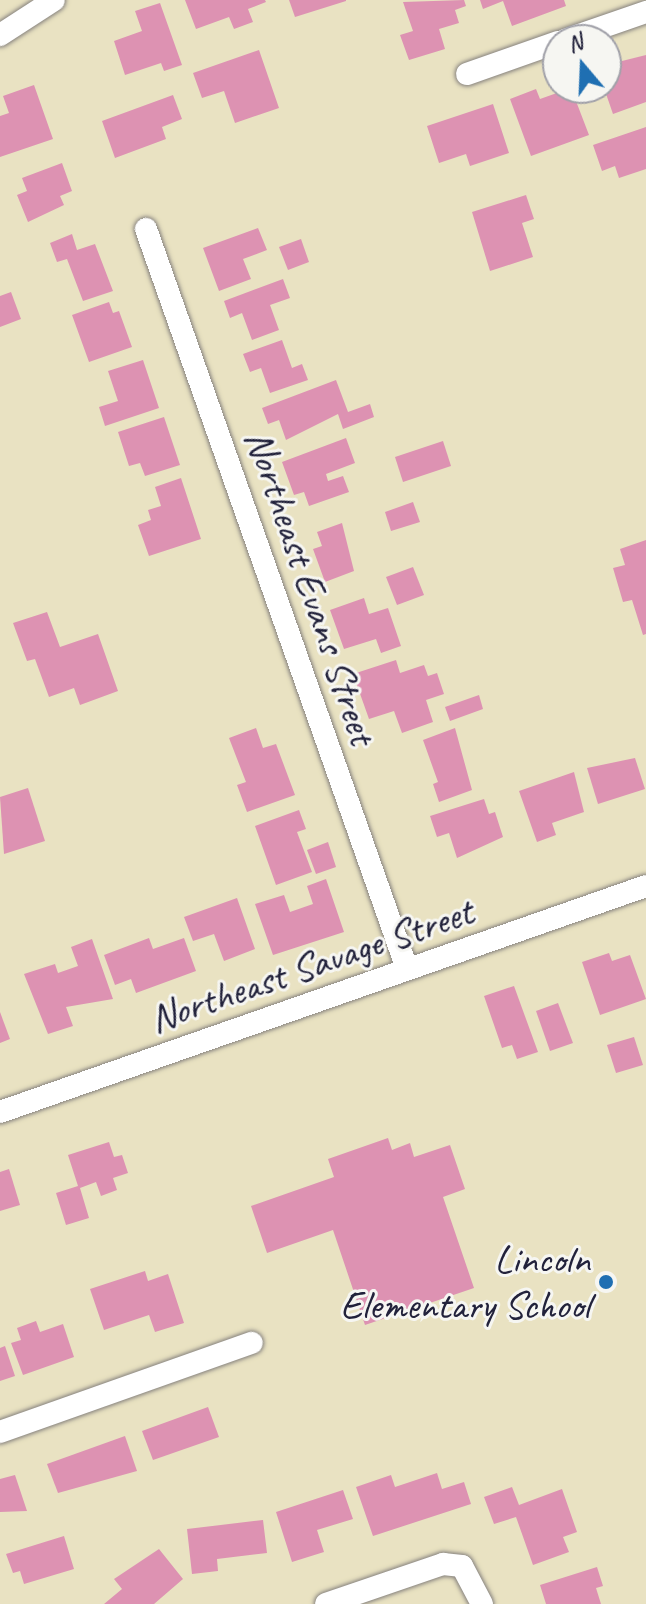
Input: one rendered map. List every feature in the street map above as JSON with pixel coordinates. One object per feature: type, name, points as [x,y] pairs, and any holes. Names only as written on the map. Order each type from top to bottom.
[{"type":"street","points":[[0,35],[54,0]]},
{"type":"street","points":[[611,24],[646,12]]},
{"type":"street","points":[[467,74],[542,48]]},
{"type":"street","name":"Northeast Evans Street","points":[[146,229],[407,969]]},
{"type":"street","name":"Northeast Savage Street","points":[[0,1112],[646,886]]},
{"type":"street","points":[[0,1432],[252,1343]]},
{"type":"street","points":[[326,1604],[443,1564],[462,1566],[482,1604]]},
{"type":"building","points":[[185,0],[266,2],[248,9],[253,22],[234,29],[229,17],[196,29]]},
{"type":"building","points":[[289,0],[346,0],[346,1],[295,17]]},
{"type":"building","points":[[464,0],[466,6],[455,10],[459,23],[439,29],[445,49],[409,60],[400,35],[413,31],[403,2]]},
{"type":"building","points":[[480,0],[564,0],[566,6],[512,26],[503,1],[483,9]]},
{"type":"building","points":[[160,3],[182,65],[164,71],[161,63],[125,75],[114,41],[142,31],[135,11]]},
{"type":"building","points":[[259,50],[279,108],[235,123],[224,91],[202,98],[193,73]]},
{"type":"building","points":[[646,55],[646,102],[613,114],[610,104],[622,104],[622,61]]},
{"type":"building","points":[[34,85],[53,139],[0,157],[0,116],[9,113],[3,96]]},
{"type":"building","points":[[536,89],[542,104],[577,104],[589,135],[531,156],[510,99]]},
{"type":"building","points":[[173,95],[182,119],[162,127],[166,139],[115,158],[102,121]]},
{"type":"building","points":[[493,104],[509,153],[470,166],[466,154],[439,163],[427,126]]},
{"type":"building","points":[[646,127],[646,169],[619,178],[615,166],[602,171],[593,145]]},
{"type":"building","points":[[62,163],[72,191],[60,196],[64,205],[28,222],[17,195],[27,191],[22,178]]},
{"type":"building","points":[[526,195],[534,219],[522,223],[533,257],[490,271],[472,212]]},
{"type":"building","points":[[258,228],[267,250],[243,259],[251,279],[219,291],[203,248]]},
{"type":"building","points":[[72,234],[77,250],[95,244],[113,291],[83,301],[67,259],[57,262],[50,243]]},
{"type":"building","points":[[301,239],[309,262],[288,270],[279,247]]},
{"type":"building","points":[[283,279],[290,298],[270,305],[279,330],[252,340],[242,313],[230,318],[224,301]]},
{"type":"building","points":[[11,292],[21,319],[0,327],[0,296]]},
{"type":"building","points":[[109,302],[113,313],[119,311],[132,347],[89,362],[72,315]]},
{"type":"building","points":[[282,340],[292,368],[302,364],[308,380],[270,393],[261,368],[250,372],[243,354]]},
{"type":"building","points":[[143,360],[159,408],[105,426],[99,407],[118,401],[108,371]]},
{"type":"building","points":[[336,380],[348,412],[370,404],[374,417],[343,429],[338,414],[286,440],[279,420],[268,424],[262,408]]},
{"type":"building","points":[[164,417],[180,465],[145,476],[140,463],[129,466],[118,432]]},
{"type":"building","points":[[346,438],[355,463],[326,474],[328,481],[343,476],[349,492],[309,506],[304,492],[294,495],[282,462]]},
{"type":"building","points":[[443,441],[451,466],[403,482],[395,457]]},
{"type":"building","points":[[181,478],[201,539],[149,556],[138,525],[151,520],[148,510],[161,506],[155,487]]},
{"type":"building","points":[[413,502],[420,522],[391,531],[385,512]]},
{"type":"building","points":[[342,523],[354,571],[325,582],[313,549],[322,546],[317,532]]},
{"type":"building","points":[[646,540],[646,634],[643,635],[632,600],[623,602],[613,568],[625,565],[620,549]]},
{"type":"building","points":[[413,567],[424,595],[397,605],[386,577]]},
{"type":"building","points":[[364,598],[369,614],[388,608],[401,646],[381,653],[376,639],[344,649],[330,610]]},
{"type":"building","points":[[47,612],[60,647],[98,634],[118,691],[80,705],[74,688],[49,697],[35,659],[27,661],[13,623]]},
{"type":"building","points":[[396,660],[400,673],[424,665],[428,676],[437,673],[444,694],[426,700],[433,722],[402,733],[394,711],[369,719],[353,674]]},
{"type":"building","points":[[479,695],[483,709],[450,721],[445,707]]},
{"type":"building","points":[[256,728],[263,748],[276,744],[295,795],[247,812],[237,785],[246,782],[229,738]]},
{"type":"building","points":[[455,728],[472,790],[439,802],[433,784],[438,782],[423,740]]},
{"type":"building","points":[[635,758],[645,789],[598,804],[587,768]]},
{"type":"building","points":[[574,772],[584,812],[552,823],[556,835],[537,842],[519,791]]},
{"type":"building","points":[[28,788],[45,841],[4,854],[0,797]]},
{"type":"building","points":[[484,799],[489,814],[495,812],[503,837],[457,858],[449,833],[437,837],[430,816]]},
{"type":"building","points":[[299,810],[306,829],[297,832],[312,872],[276,885],[255,826]]},
{"type":"building","points":[[328,842],[336,867],[316,874],[307,850]]},
{"type":"building","points":[[326,879],[344,932],[273,955],[255,904],[284,895],[290,912],[313,904],[307,886]]},
{"type":"building","points":[[237,898],[255,949],[224,961],[214,934],[193,941],[184,917]]},
{"type":"building","points":[[149,938],[153,949],[184,938],[196,971],[136,993],[131,979],[115,985],[104,955]]},
{"type":"building","points":[[92,939],[113,999],[66,1007],[73,1026],[48,1034],[24,974],[55,964],[58,973],[78,966],[71,947]]},
{"type":"building","points":[[609,953],[612,961],[630,955],[646,999],[600,1015],[582,962]]},
{"type":"building","points":[[514,986],[538,1052],[517,1059],[512,1045],[502,1048],[484,996]]},
{"type":"building","points":[[558,1003],[573,1043],[550,1051],[536,1011]]},
{"type":"building","points":[[0,1012],[10,1039],[0,1043]]},
{"type":"building","points":[[634,1037],[643,1065],[616,1073],[607,1045]]},
{"type":"building","points":[[388,1138],[392,1150],[410,1143],[414,1157],[450,1145],[465,1189],[443,1197],[474,1288],[365,1325],[333,1230],[267,1253],[251,1206],[334,1177],[328,1159]]},
{"type":"building","points":[[109,1142],[114,1157],[122,1155],[128,1173],[113,1178],[117,1190],[101,1196],[96,1182],[80,1188],[89,1218],[66,1225],[56,1193],[78,1186],[68,1155]]},
{"type":"building","points":[[9,1169],[20,1205],[0,1211],[0,1172]]},
{"type":"building","points":[[145,1271],[148,1281],[168,1274],[184,1323],[155,1332],[149,1315],[104,1330],[90,1289]]},
{"type":"building","points":[[36,1321],[40,1332],[63,1324],[74,1357],[23,1375],[11,1343],[21,1340],[17,1328]]},
{"type":"building","points":[[5,1346],[15,1376],[0,1381],[0,1348]]},
{"type":"building","points":[[208,1407],[219,1437],[153,1460],[142,1431]]},
{"type":"building","points":[[125,1436],[137,1471],[58,1493],[47,1464]]},
{"type":"building","points":[[437,1473],[442,1489],[464,1482],[471,1504],[373,1536],[356,1487],[391,1475],[395,1487]]},
{"type":"building","points":[[15,1475],[27,1511],[0,1512],[0,1479]]},
{"type":"building","points":[[512,1487],[519,1505],[562,1489],[577,1532],[563,1537],[569,1552],[533,1565],[516,1517],[494,1524],[484,1497]]},
{"type":"building","points":[[343,1490],[353,1519],[317,1530],[324,1552],[292,1562],[276,1512]]},
{"type":"building","points":[[263,1520],[267,1553],[217,1559],[218,1571],[192,1574],[187,1529]]},
{"type":"building","points":[[64,1536],[74,1569],[24,1584],[20,1571],[13,1573],[6,1554]]},
{"type":"building","points":[[159,1549],[183,1579],[154,1604],[104,1604],[122,1589],[114,1579]]},
{"type":"building","points":[[597,1567],[603,1586],[596,1588],[601,1604],[546,1604],[540,1585]]},
{"type":"place","name":"Lincoln Elementary School","points":[[606,1282]]}]
